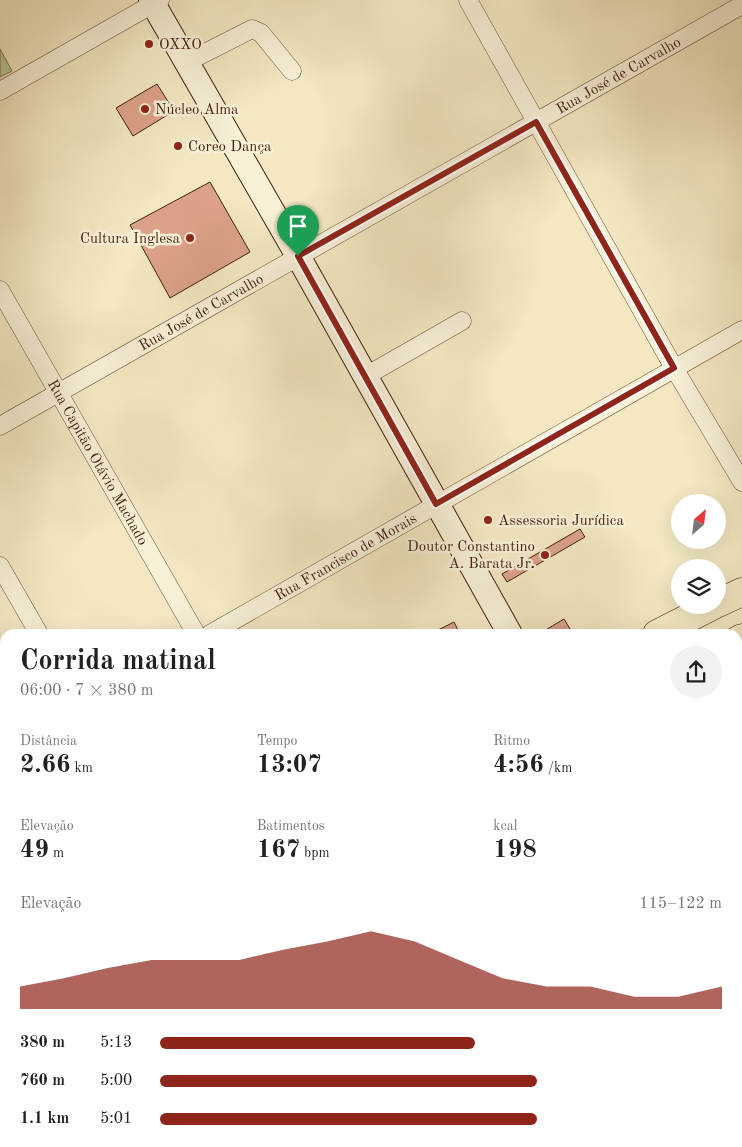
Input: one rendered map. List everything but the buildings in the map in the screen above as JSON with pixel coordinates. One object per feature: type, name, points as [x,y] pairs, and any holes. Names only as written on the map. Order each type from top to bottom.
[{"type":"main road","points":[[726,599],[742,592]]},
{"type":"main road","points":[[667,629],[696,614]]},
{"type":"street","points":[[468,0],[674,368],[742,482]]},
{"type":"street","points":[[0,91],[154,1],[507,629]]},
{"type":"street","name":"Rua José de Carvalho","points":[[0,426],[742,5]]},
{"type":"street","points":[[187,62],[252,30],[261,32],[292,71]]},
{"type":"street","name":"Rua Capitão Otávio Machado","points":[[0,290],[193,629]]},
{"type":"street","points":[[364,377],[462,321]]},
{"type":"street","name":"Rua Francisco de Morais","points":[[219,629],[742,330]]},
{"type":"street","points":[[0,566],[36,629]]},
{"type":"green space","points":[[0,49],[12,71],[0,77]]},
{"type":"place","name":"OXXO","points":[[149,44]]},
{"type":"place","name":"Núcleo Alma","points":[[145,109]]},
{"type":"place","name":"Coreo Dança","points":[[178,146]]},
{"type":"place","name":"Cultura Inglesa","points":[[190,238]]},
{"type":"place","name":"Assessoria Jurídica","points":[[488,520]]},
{"type":"place","name":"Doutor Constantino A. Barata Jr.","points":[[545,555]]},
{"type":"route","points":[[536,122],[674,368],[436,504],[298,256],[536,122]]}]
